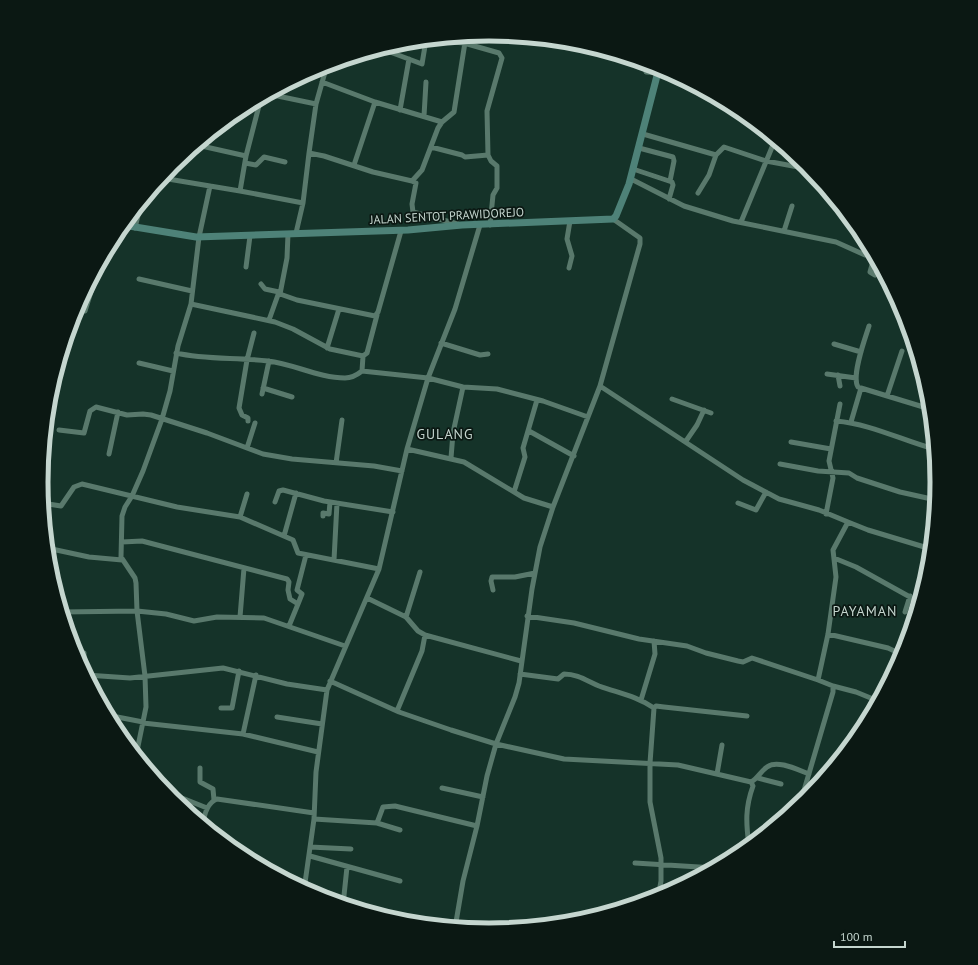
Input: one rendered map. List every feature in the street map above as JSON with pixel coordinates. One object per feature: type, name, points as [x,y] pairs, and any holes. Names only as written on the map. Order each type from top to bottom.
[{"type":"main road","points":[[613,219],[616,216],[630,179],[643,134],[657,75]]},
{"type":"main road","name":"JALAN SENTOT PRAWIDOREJO","points":[[130,227],[199,237],[401,230],[462,225],[613,219]]},
{"type":"street","points":[[457,42],[500,53],[502,58],[487,111],[488,155],[491,161],[497,166],[497,188],[493,194],[490,225]]},
{"type":"street","points":[[412,181],[422,170],[442,122],[454,112],[464,43]]},
{"type":"street","points":[[391,52],[422,64],[425,46]]},
{"type":"street","points":[[400,110],[410,59]]},
{"type":"street","points":[[296,233],[303,204],[316,104],[325,73]]},
{"type":"street","points":[[322,82],[375,102],[442,122]]},
{"type":"street","points":[[424,116],[426,82]]},
{"type":"street","points":[[276,96],[316,104]]},
{"type":"street","points":[[354,166],[375,102]]},
{"type":"street","points":[[240,191],[246,156],[259,106]]},
{"type":"street","points":[[643,134],[716,155]]},
{"type":"street","points":[[741,222],[773,145]]},
{"type":"street","points":[[203,146],[246,156]]},
{"type":"street","points":[[431,147],[465,157],[488,155]]},
{"type":"street","points":[[698,193],[709,175],[716,155],[724,147],[766,161],[798,167]]},
{"type":"street","points":[[638,148],[673,157],[674,161],[670,181],[673,185],[669,199]]},
{"type":"street","points":[[309,153],[324,156],[373,172],[412,181],[416,184],[412,204],[413,212],[462,225]]},
{"type":"street","points":[[245,163],[256,166],[264,157],[285,162]]},
{"type":"street","points":[[633,169],[670,181]]},
{"type":"street","points":[[168,179],[240,191],[303,204]]},
{"type":"street","points":[[630,179],[684,206],[741,222],[836,242],[865,255]]},
{"type":"street","points":[[137,749],[146,707],[145,676],[136,611],[135,578],[122,560],[122,516],[125,507],[132,496],[162,419],[170,391],[176,353],[191,304],[199,237],[210,186]]},
{"type":"street","points":[[784,232],[792,206]]},
{"type":"street","points":[[135,228],[138,215]]},
{"type":"street","points":[[456,923],[463,881],[477,826],[476,823],[496,744],[515,697],[540,547],[600,386],[640,244],[640,238],[636,234],[613,219]]},
{"type":"street","points":[[569,268],[572,256],[567,239],[570,221]]},
{"type":"street","points":[[305,883],[314,819],[318,752],[327,690],[379,569],[407,449],[428,378],[455,309],[480,225]]},
{"type":"street","points":[[176,353],[192,356],[269,361],[326,376],[346,378],[358,374],[362,370],[363,356],[367,352],[401,230]]},
{"type":"street","points":[[269,320],[279,292],[287,258],[288,234]]},
{"type":"street","points":[[246,267],[250,236]]},
{"type":"street","points":[[873,265],[870,272],[875,275]]},
{"type":"street","points":[[139,279],[192,292]]},
{"type":"street","points":[[261,284],[266,288],[279,292],[284,296],[297,300],[366,315],[377,315]]},
{"type":"street","points":[[85,311],[91,291]]},
{"type":"street","points":[[191,304],[269,320],[293,329],[327,348],[363,356]]},
{"type":"street","points":[[327,348],[339,309]]},
{"type":"street","points":[[869,326],[861,352],[856,385],[861,388],[924,408]]},
{"type":"street","points":[[248,421],[248,418],[242,415],[239,408],[247,360],[254,333]]},
{"type":"street","points":[[441,344],[480,355],[488,354]]},
{"type":"street","points":[[834,344],[861,352]]},
{"type":"street","points":[[887,396],[902,351]]},
{"type":"street","points":[[269,361],[263,391],[292,397]]},
{"type":"street","points":[[139,363],[173,371]]},
{"type":"street","points":[[362,370],[428,378],[463,387],[497,389],[537,400],[588,417]]},
{"type":"street","points":[[827,374],[856,378]]},
{"type":"street","points":[[838,375],[840,386]]},
{"type":"street","points":[[600,386],[686,441],[743,480],[779,499],[826,514],[868,530],[926,547]]},
{"type":"street","points":[[451,458],[453,433],[463,387]]},
{"type":"street","points":[[851,422],[861,388]]},
{"type":"street","points":[[672,398],[711,413]]},
{"type":"street","points":[[514,492],[525,457],[523,451],[537,400]]},
{"type":"street","points":[[826,514],[833,478],[829,461],[840,404]]},
{"type":"street","points":[[59,430],[84,433],[90,411],[96,407],[133,416],[143,414],[162,419],[263,454],[284,458],[402,471]]},
{"type":"street","points":[[686,441],[697,425],[704,410]]},
{"type":"street","points":[[109,454],[118,412]]},
{"type":"street","points":[[336,463],[342,420]]},
{"type":"street","points":[[836,421],[851,422],[871,427],[929,447]]},
{"type":"street","points":[[247,448],[255,423]]},
{"type":"street","points":[[529,430],[574,456]]},
{"type":"street","points":[[791,442],[831,449]]},
{"type":"street","points":[[407,449],[425,454],[451,458],[474,467],[514,492],[531,500],[554,507]]},
{"type":"street","points":[[780,464],[831,472],[849,473],[862,480],[900,492],[930,499]]},
{"type":"street","points":[[48,503],[61,506],[74,487],[82,484],[177,507],[240,517],[295,542],[298,553],[379,569]]},
{"type":"street","points":[[275,502],[280,490],[330,502],[393,512]]},
{"type":"street","points":[[738,503],[756,510],[766,492]]},
{"type":"street","points":[[240,517],[247,494]]},
{"type":"street","points":[[284,536],[296,494]]},
{"type":"street","points":[[323,516],[323,513],[328,514],[330,502]]},
{"type":"street","points":[[334,560],[337,502]]},
{"type":"street","points":[[818,680],[828,634],[836,576],[833,550],[848,522]]},
{"type":"street","points":[[122,542],[142,541],[289,580],[288,590],[290,599],[298,604]]},
{"type":"street","points":[[53,549],[89,557],[122,560]]},
{"type":"street","points":[[289,626],[302,594],[297,590],[306,555]]},
{"type":"street","points":[[834,558],[856,567],[914,599]]},
{"type":"street","points":[[240,617],[244,568]]},
{"type":"street","points":[[406,617],[420,572]]},
{"type":"street","points":[[493,590],[491,581],[492,577],[515,577],[535,573]]},
{"type":"street","points":[[905,612],[910,596]]},
{"type":"street","points":[[367,598],[406,617],[425,635],[521,662]]},
{"type":"street","points":[[67,612],[136,611],[166,614],[194,620],[240,617],[264,618],[345,646]]},
{"type":"street","points":[[528,616],[547,618],[654,641],[687,646],[706,653],[743,662],[752,658],[873,699]]},
{"type":"street","points":[[828,634],[888,648],[897,652]]},
{"type":"street","points":[[397,711],[422,651],[425,635]]},
{"type":"street","points":[[641,700],[654,654],[654,641]]},
{"type":"street","points":[[84,653],[84,658]]},
{"type":"street","points":[[92,675],[112,678],[223,668],[256,675],[287,684],[327,690]]},
{"type":"street","points":[[221,708],[232,708],[239,671]]},
{"type":"street","points":[[520,674],[558,679],[564,674],[569,674],[641,700],[654,708],[664,707],[747,716]]},
{"type":"street","points":[[242,734],[256,675]]},
{"type":"street","points":[[330,681],[397,711],[450,730],[496,744],[564,759],[650,762],[678,765],[750,782],[758,778],[766,767],[774,764],[809,774]]},
{"type":"street","points":[[803,792],[833,686]]},
{"type":"street","points":[[654,708],[650,762],[650,802],[662,866],[659,890]]},
{"type":"street","points":[[115,717],[143,722],[242,734],[318,752]]},
{"type":"street","points":[[277,717],[322,724]]},
{"type":"street","points":[[717,774],[722,745]]},
{"type":"street","points":[[200,768],[200,782],[213,789],[214,800]]},
{"type":"street","points":[[758,778],[781,784]]},
{"type":"street","points":[[748,840],[746,806],[753,786],[750,782]]},
{"type":"street","points":[[442,788],[483,797]]},
{"type":"street","points":[[180,798],[207,808]]},
{"type":"street","points":[[204,819],[207,808],[214,800],[217,799],[314,813]]},
{"type":"street","points":[[377,823],[383,807],[396,806],[477,826]]},
{"type":"street","points":[[314,819],[377,823],[400,830]]},
{"type":"street","points":[[310,847],[351,849]]},
{"type":"street","points":[[310,856],[400,881]]},
{"type":"street","points":[[635,863],[662,866],[705,868]]},
{"type":"street","points":[[344,900],[347,867]]},
{"type":"district","name":"GULANG","points":[[445,434]]},
{"type":"district","name":"PAYAMAN","points":[[865,611]]}]
